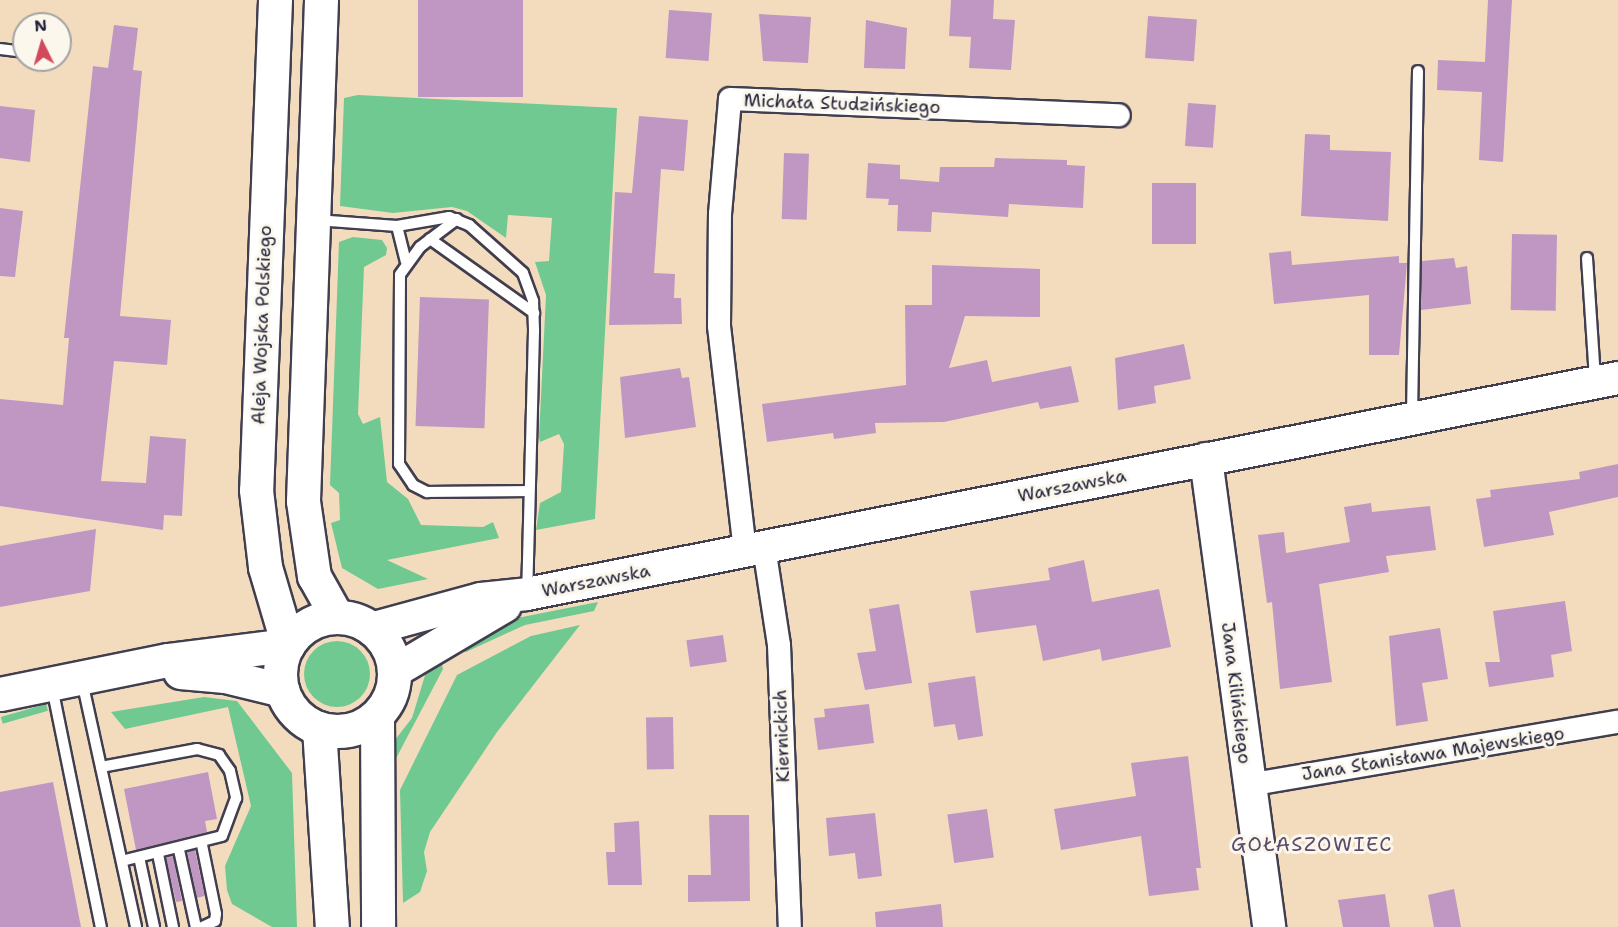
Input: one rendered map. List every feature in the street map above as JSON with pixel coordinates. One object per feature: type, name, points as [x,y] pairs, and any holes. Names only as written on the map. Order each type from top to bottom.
[{"type":"main road","name":"Aleja Wojska Polskiego","points":[[275,0],[256,490],[265,567],[288,645]]},
{"type":"main road","points":[[321,0],[303,501],[314,576],[337,617]]},
{"type":"main road","name":"Warszawska","points":[[371,628],[481,599],[527,594],[1607,380]]},
{"type":"main road","name":"Jana Kilińskiego","points":[[1206,459],[1248,785],[1269,927]]},
{"type":"main road","name":"Warszawska","points":[[395,671],[527,594]]},
{"type":"main road","points":[[337,617],[371,628],[390,652],[395,671],[391,695],[377,716],[354,729],[319,728],[300,717],[282,690],[281,668],[288,645],[309,625],[337,617]]},
{"type":"main road","points":[[0,694],[121,670],[288,645]]},
{"type":"main road","points":[[121,670],[202,672],[282,690]]},
{"type":"main road","points":[[377,716],[378,927]]},
{"type":"main road","points":[[319,728],[332,927]]},
{"type":"street","name":"Michała Studzińskiego","points":[[754,548],[719,326],[720,214],[730,99],[1119,116]]},
{"type":"street","name":"Kiernickich","points":[[754,548],[779,645],[790,927]]},
{"type":"street","name":"Jana Stanisława Majewskiego","points":[[1248,785],[1618,722]]},
{"type":"lane","points":[[1412,418],[1418,71]]},
{"type":"lane","points":[[313,219],[397,226],[436,215],[457,219],[523,273],[534,313],[527,594]]},
{"type":"lane","points":[[457,219],[406,261],[400,275],[396,449],[404,475],[427,492],[529,491]]},
{"type":"lane","points":[[397,226],[406,261]]},
{"type":"lane","points":[[430,239],[534,313]]},
{"type":"lane","points":[[1587,258],[1607,380]]},
{"type":"lane","points":[[66,681],[101,767],[136,927]]},
{"type":"lane","points":[[66,681],[101,927]]},
{"type":"lane","points":[[101,767],[197,749],[219,755],[231,771],[235,805],[222,836],[202,845],[122,861]]},
{"type":"lane","points":[[202,845],[216,914],[215,921],[202,927]]},
{"type":"lane","points":[[179,850],[196,927]]},
{"type":"lane","points":[[158,854],[173,927]]},
{"type":"lane","points":[[139,857],[154,927]]},
{"type":"green space","points":[[358,95],[617,108],[595,519],[536,530],[540,503],[561,492],[564,444],[559,434],[540,442],[539,437],[546,295],[535,262],[549,261],[552,218],[508,215],[506,238],[467,211],[452,207],[393,213],[340,206],[344,98]]},
{"type":"green space","points":[[353,237],[382,240],[387,248],[386,255],[364,267],[358,414],[363,424],[380,417],[387,482],[408,499],[421,525],[483,527],[493,522],[499,538],[387,560],[428,579],[378,589],[342,568],[331,523],[340,520],[339,493],[330,485],[339,242]]},
{"type":"green space","points":[[598,602],[594,611],[525,625],[466,652],[460,649],[517,618]]},
{"type":"green space","points":[[580,625],[497,732],[430,832],[424,852],[427,871],[420,892],[403,903],[400,790],[457,675],[531,636]]},
{"type":"green space","points":[[337,641],[350,644],[360,651],[367,661],[370,674],[367,687],[360,697],[350,704],[337,707],[324,704],[314,697],[307,687],[304,674],[307,661],[314,651],[324,644]]},
{"type":"green space","points":[[441,660],[443,669],[391,768],[391,745],[412,718],[426,672]]},
{"type":"green space","points":[[204,697],[237,701],[292,773],[297,927],[272,927],[232,904],[227,890],[225,866],[251,806],[228,707],[125,729],[111,712]]},
{"type":"green space","points":[[46,704],[48,711],[3,724],[1,717]]},
{"type":"building","points":[[418,0],[523,0],[523,97],[418,97]]},
{"type":"building","points":[[951,0],[994,0],[993,19],[1015,20],[1011,70],[969,68],[971,37],[949,36]]},
{"type":"building","points":[[1488,0],[1512,0],[1503,162],[1479,160],[1482,92],[1437,90],[1438,60],[1485,62]]},
{"type":"building","points":[[669,10],[712,13],[709,61],[666,58]]},
{"type":"building","points":[[759,14],[811,17],[808,63],[763,61]]},
{"type":"building","points":[[1148,16],[1197,19],[1194,61],[1145,58]]},
{"type":"building","points":[[866,20],[907,28],[905,69],[864,68]]},
{"type":"building","points":[[114,25],[138,28],[133,70],[142,71],[120,316],[171,320],[167,365],[114,361],[101,481],[146,483],[150,436],[186,439],[182,516],[164,515],[163,530],[0,506],[0,399],[63,405],[69,338],[64,338],[93,66],[108,68]]},
{"type":"building","points":[[1188,103],[1216,105],[1213,148],[1185,146]]},
{"type":"building","points":[[0,106],[35,110],[30,162],[0,158]]},
{"type":"building","points":[[639,116],[688,120],[684,171],[661,169],[654,273],[675,274],[674,298],[681,298],[682,324],[609,325],[615,192],[632,193]]},
{"type":"building","points":[[1305,134],[1330,135],[1330,150],[1391,152],[1388,221],[1301,216]]},
{"type":"building","points":[[784,153],[809,154],[807,220],[782,219]]},
{"type":"building","points":[[995,158],[1067,160],[1067,165],[1085,166],[1083,208],[1009,204],[1008,217],[932,212],[931,232],[897,231],[898,205],[888,205],[889,199],[866,198],[868,163],[900,165],[900,179],[939,182],[940,167],[994,167]]},
{"type":"building","points":[[1152,183],[1196,183],[1196,244],[1152,244]]},
{"type":"building","points":[[0,208],[23,211],[15,277],[0,276]]},
{"type":"building","points":[[1512,234],[1557,235],[1556,311],[1511,310]]},
{"type":"building","points":[[1291,251],[1292,265],[1399,256],[1399,263],[1407,263],[1399,355],[1369,355],[1369,295],[1274,304],[1269,253]]},
{"type":"building","points":[[1454,258],[1456,268],[1467,266],[1471,304],[1421,310],[1422,261]]},
{"type":"building","points":[[932,265],[1040,269],[1040,317],[965,316],[949,368],[987,360],[992,382],[1071,366],[1079,402],[1040,409],[1038,402],[944,422],[875,423],[876,433],[834,439],[833,433],[767,442],[762,404],[906,385],[905,305],[932,305]]},
{"type":"building","points":[[420,297],[489,299],[484,428],[415,426]]},
{"type":"building","points":[[1184,344],[1191,379],[1154,386],[1156,403],[1118,410],[1115,358]]},
{"type":"building","points":[[680,368],[682,378],[689,377],[696,427],[625,438],[620,377]]},
{"type":"building","points":[[1618,464],[1618,497],[1549,512],[1554,535],[1484,547],[1476,499],[1491,497],[1490,490],[1580,479],[1579,472]]},
{"type":"building","points":[[1371,503],[1372,512],[1430,506],[1436,550],[1386,556],[1389,572],[1319,584],[1332,682],[1280,689],[1272,602],[1267,603],[1258,535],[1284,532],[1286,553],[1350,542],[1344,507]]},
{"type":"building","points":[[96,529],[90,591],[0,607],[0,546]]},
{"type":"building","points":[[1084,560],[1092,602],[1159,589],[1171,647],[1102,661],[1100,649],[1043,661],[1036,625],[976,633],[970,591],[1050,580],[1048,568]]},
{"type":"building","points":[[1565,601],[1572,651],[1551,655],[1554,677],[1489,687],[1485,662],[1500,662],[1493,611]]},
{"type":"building","points":[[899,604],[912,683],[865,690],[857,653],[876,651],[869,609]]},
{"type":"building","points":[[1440,628],[1448,679],[1422,683],[1428,721],[1396,726],[1389,636]]},
{"type":"building","points":[[723,635],[727,662],[690,667],[686,640]]},
{"type":"building","points":[[975,676],[983,736],[958,740],[955,724],[934,727],[928,683]]},
{"type":"building","points":[[869,704],[874,743],[818,750],[814,718],[825,717],[824,709]]},
{"type":"building","points":[[646,717],[673,717],[674,769],[647,769]]},
{"type":"building","points":[[1188,756],[1201,868],[1196,868],[1199,890],[1149,896],[1141,836],[1061,850],[1054,809],[1136,796],[1131,763]]},
{"type":"building","points":[[208,772],[217,819],[205,821],[207,832],[136,850],[124,789]]},
{"type":"building","points":[[53,782],[81,927],[0,927],[0,792]]},
{"type":"building","points":[[987,809],[994,858],[954,863],[947,815]]},
{"type":"building","points":[[875,813],[882,876],[858,879],[855,853],[829,856],[826,818]]},
{"type":"building","points":[[709,815],[749,815],[750,901],[688,902],[688,875],[711,875]]},
{"type":"building","points":[[639,821],[642,885],[608,885],[606,852],[615,852],[614,823]]},
{"type":"building","points":[[195,850],[205,896],[197,898],[187,852]]},
{"type":"building","points":[[173,856],[182,901],[176,902],[166,858]]},
{"type":"building","points":[[1454,889],[1461,927],[1434,927],[1428,895]]},
{"type":"building","points":[[1385,894],[1390,927],[1343,927],[1338,900]]},
{"type":"building","points":[[941,904],[943,927],[876,927],[875,912]]},
{"type":"district","name":"GOŁASZOWIEC","points":[[1312,844]]}]
